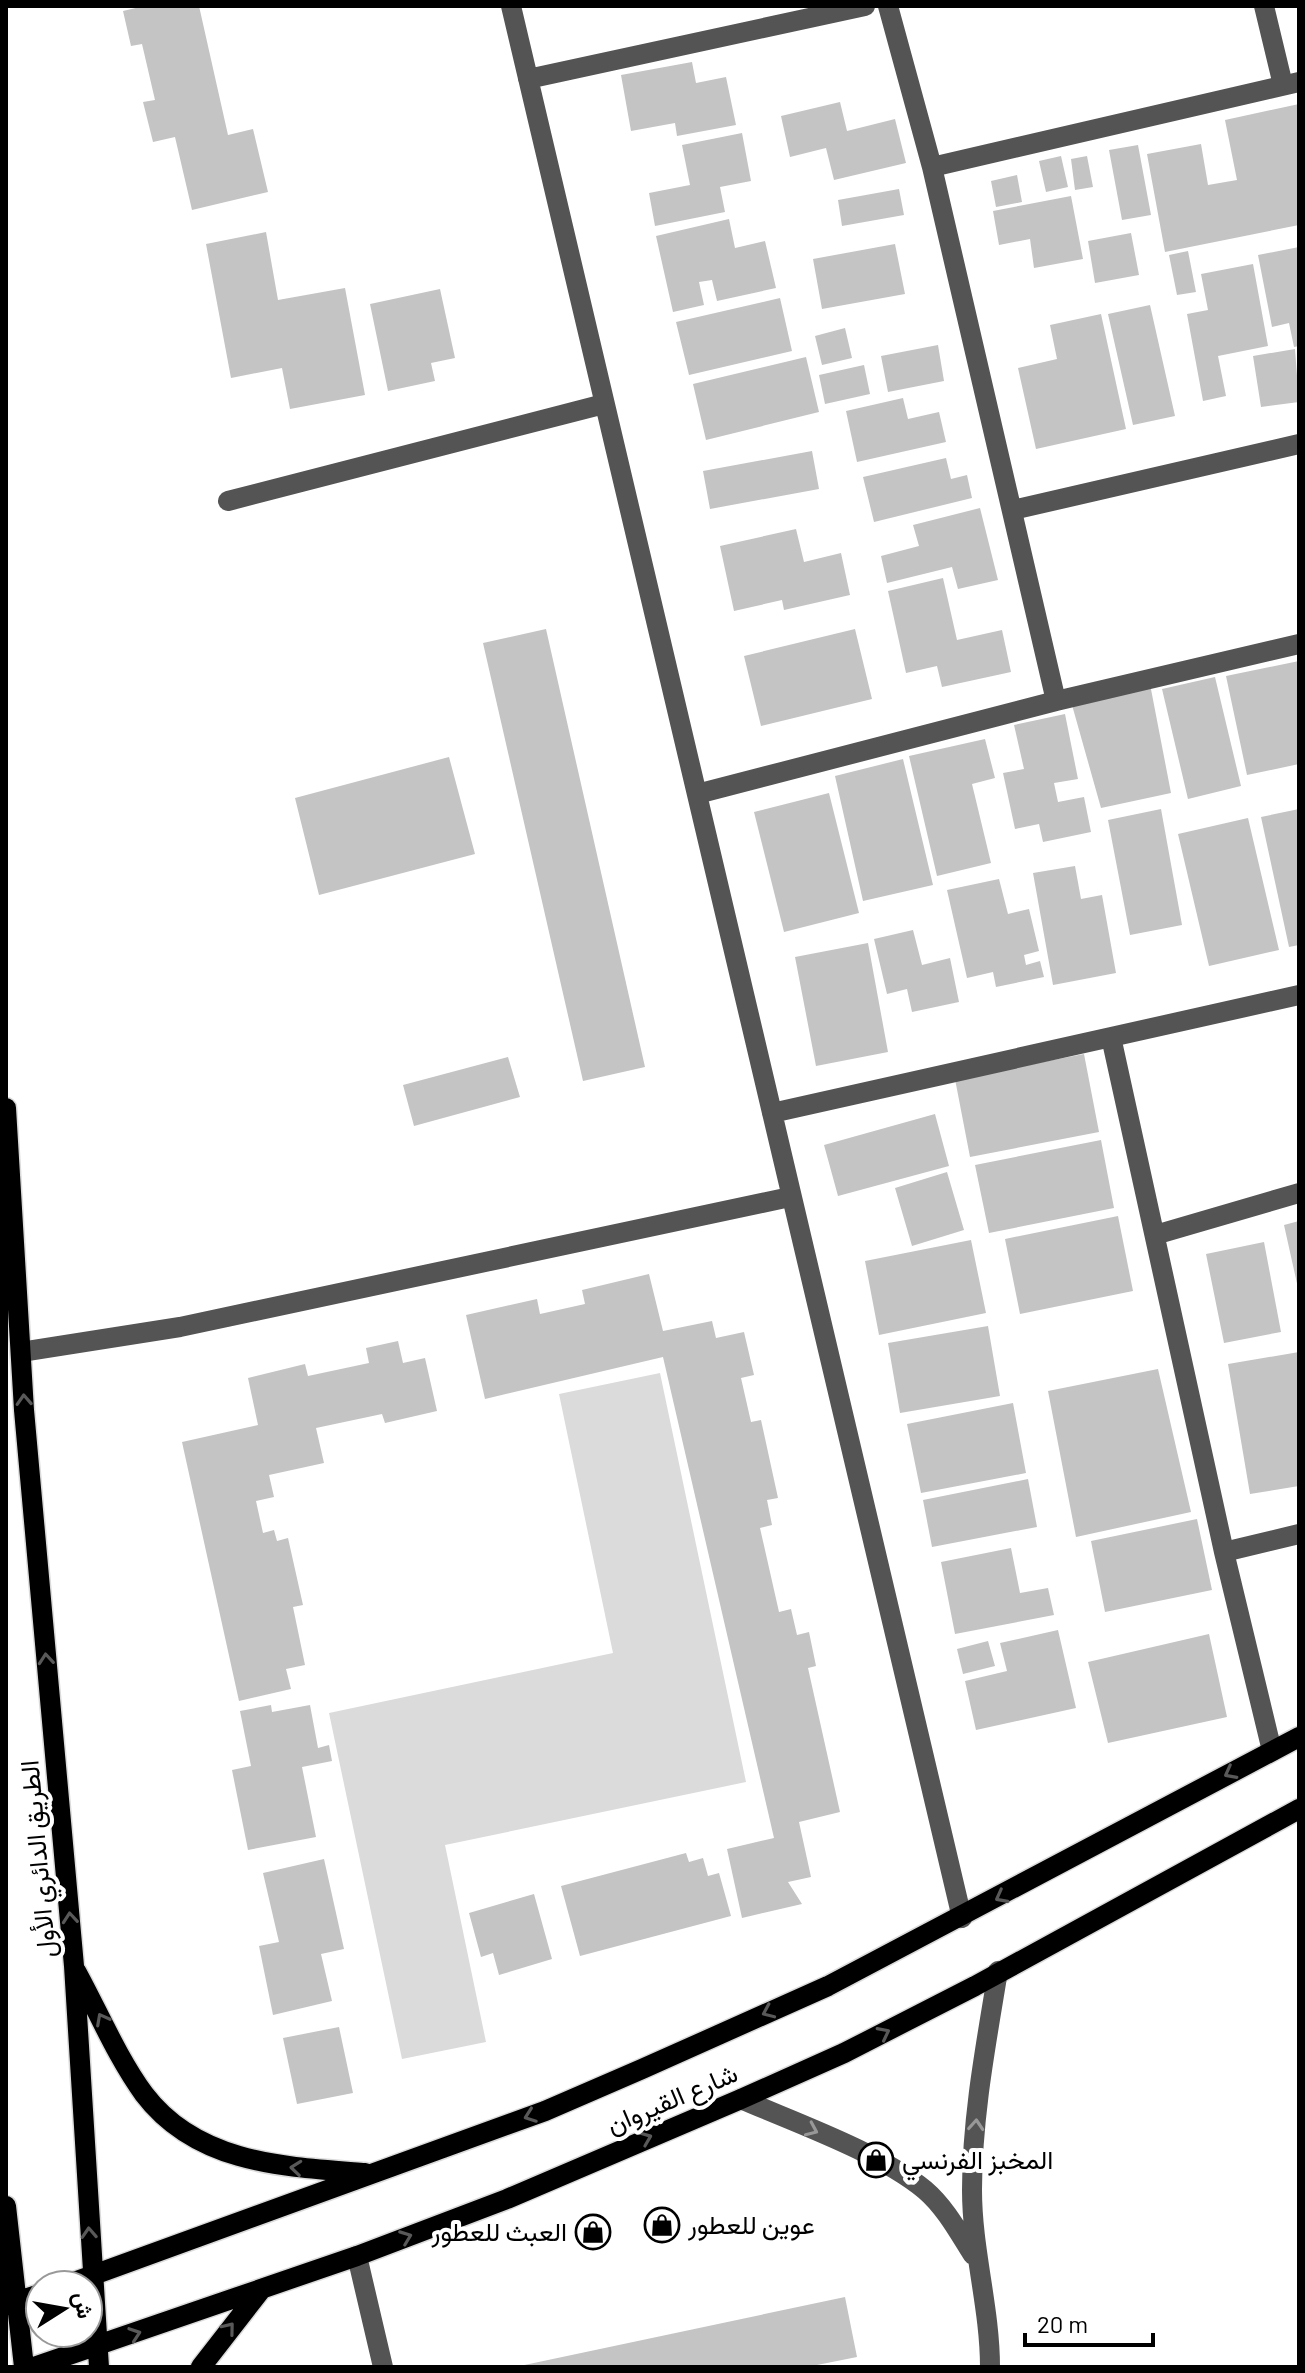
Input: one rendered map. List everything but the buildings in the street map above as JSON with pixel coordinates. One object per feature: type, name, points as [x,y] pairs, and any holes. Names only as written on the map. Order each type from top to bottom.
[{"type":"main road","name":"الطريق الدائري الأول","points":[[6,1108],[21,1352],[74,1966],[91,2269]]},
{"type":"main road","name":"شارع القيروان","points":[[104,2272],[545,2111],[828,1986],[962,1918],[1299,1737]]},
{"type":"main road","name":"شارع القيروان","points":[[104,2344],[260,2291],[507,2199],[844,2053],[1299,1809]]},
{"type":"main road","points":[[74,1966],[142,2091],[184,2132],[225,2153],[259,2163],[373,2174]]},
{"type":"main road","points":[[6,2206],[12,2303],[24,2367]]},
{"type":"main road","points":[[201,2367],[260,2291]]},
{"type":"main road","name":"شارع القيروان","points":[[34,2367],[89,2349]]},
{"type":"street","points":[[511,6],[962,1918]]},
{"type":"street","points":[[528,79],[865,6]]},
{"type":"street","points":[[888,6],[932,167],[1056,701]]},
{"type":"street","points":[[932,167],[1291,83],[1264,6]]},
{"type":"street","points":[[228,501],[604,404]]},
{"type":"street","points":[[1013,510],[1299,444]]},
{"type":"street","points":[[697,794],[1056,701],[1299,644]]},
{"type":"street","points":[[772,1113],[1299,995]]},
{"type":"street","points":[[1111,1037],[1224,1552],[1272,1751]]},
{"type":"street","points":[[1155,1235],[1299,1193]]},
{"type":"street","points":[[21,1352],[180,1327],[790,1197]]},
{"type":"street","points":[[1224,1552],[1299,1534]]},
{"type":"street","points":[[990,2367],[975,2258],[972,2189],[977,2106],[998,1971]]},
{"type":"street","points":[[741,2099],[870,2157],[925,2190],[954,2224],[975,2258]]},
{"type":"street","points":[[357,2256],[383,2367]]},
{"type":"shaded area","points":[[660,1373],[746,1782],[445,1845],[486,2042],[402,2059],[329,1713],[613,1653],[559,1394]]},
{"type":"place","name":"المخبز الفرنسي","points":[[876,2160]]},
{"type":"place","name":"عوين للعطور","points":[[662,2225]]},
{"type":"place","name":"العبث للعطور","points":[[593,2232]]}]
